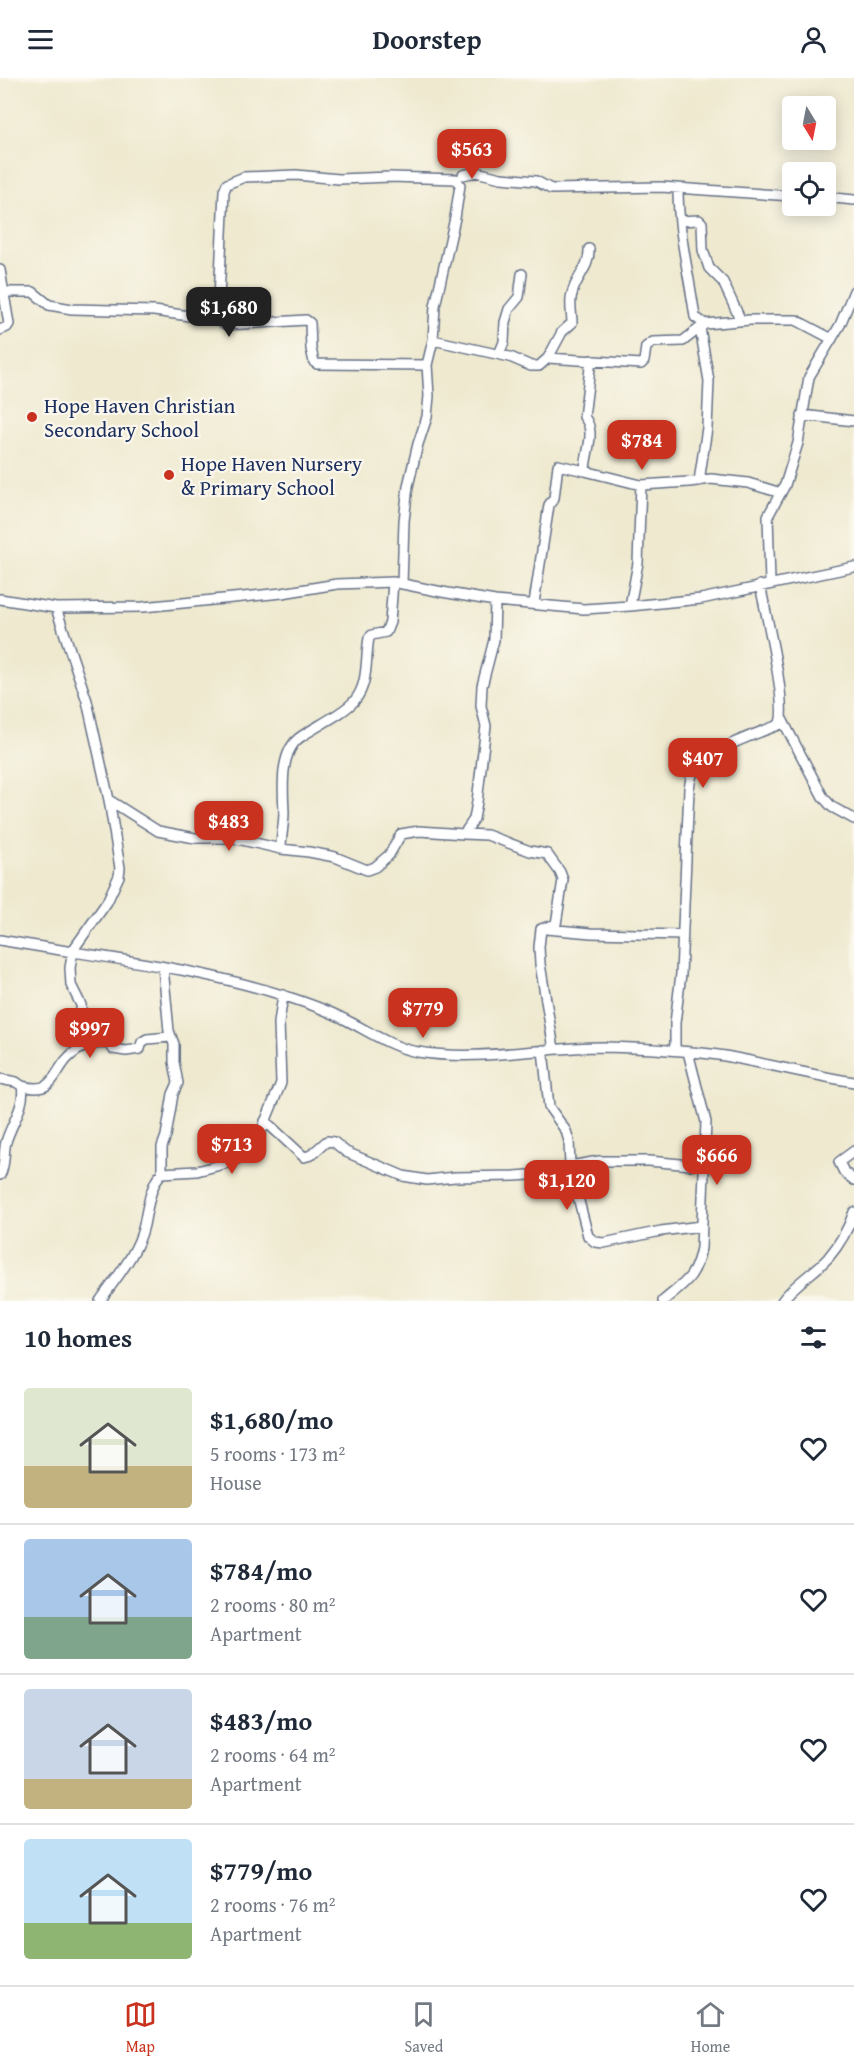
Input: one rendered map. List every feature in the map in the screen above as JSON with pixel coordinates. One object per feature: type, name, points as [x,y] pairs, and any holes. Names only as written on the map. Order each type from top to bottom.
[{"type":"street","points":[[464,175],[476,172],[501,178],[536,181],[551,189],[661,187],[782,195]]},
{"type":"street","points":[[218,320],[224,191],[227,184],[243,177],[296,176],[339,179],[451,178],[456,179],[460,185],[435,306],[433,340],[427,365],[428,417],[418,444],[408,486],[397,583],[390,622],[386,632],[372,635],[369,638],[364,685],[355,702],[293,742],[282,772],[284,814],[281,849]]},
{"type":"street","points":[[678,189],[680,221],[695,317],[702,326],[709,381],[707,428],[699,481]]},
{"type":"street","points":[[836,198],[854,200]]},
{"type":"street","points":[[680,221],[699,220],[702,223],[704,250],[709,268],[723,282],[741,321]]},
{"type":"street","points":[[433,340],[499,354],[531,366],[539,366],[548,358],[562,332],[572,323],[570,297],[576,281],[590,259],[589,249]]},
{"type":"street","points":[[0,270],[9,324],[0,330]]},
{"type":"street","points":[[499,354],[504,342],[505,322],[509,309],[519,297],[522,274]]},
{"type":"street","points":[[770,583],[768,516],[781,493],[798,443],[809,377],[840,326],[854,291]]},
{"type":"street","points":[[4,292],[33,292],[49,305],[72,309],[154,311],[218,320],[227,325],[306,320],[310,323],[313,358],[317,364],[427,365]]},
{"type":"street","points":[[548,358],[641,364],[644,361],[646,347],[653,342],[683,341],[702,326],[741,321],[796,320],[832,339]]},
{"type":"street","points":[[585,471],[590,433],[589,422],[584,417],[591,360]]},
{"type":"street","points":[[802,415],[854,421]]},
{"type":"street","points":[[534,603],[549,505],[554,498],[558,465],[641,485],[711,479],[748,483],[781,493]]},
{"type":"street","points":[[630,606],[638,563],[641,485]]},
{"type":"street","points":[[0,599],[56,608],[143,607],[272,594],[337,584],[397,583],[495,601],[584,609],[701,598],[854,567]]},
{"type":"street","points":[[760,585],[781,696],[782,719],[824,797],[832,807],[854,819]]},
{"type":"street","points":[[464,834],[474,819],[477,802],[486,726],[481,706],[482,686],[494,640],[495,601]]},
{"type":"street","points":[[56,608],[87,701],[109,800],[120,868],[119,876],[107,902],[73,950],[70,968],[71,985],[81,1005],[82,1034],[86,1047]]},
{"type":"street","points":[[675,1050],[675,1023],[681,974],[689,789],[693,771],[712,755],[740,740],[779,725],[782,719]]},
{"type":"street","points":[[109,800],[158,831],[195,838],[233,838],[281,849],[335,857],[367,870],[375,867],[389,855],[401,834],[418,831],[487,835],[547,854],[560,872],[563,880],[556,924],[541,929]]},
{"type":"street","points":[[541,929],[591,933],[682,935]]},
{"type":"street","points":[[541,929],[540,964],[554,1048]]},
{"type":"street","points":[[0,940],[73,950],[196,973],[284,995],[342,1018],[367,1032],[415,1052],[475,1056],[554,1048],[603,1047],[675,1050],[734,1058],[854,1082]]},
{"type":"street","points":[[100,1301],[134,1250],[143,1228],[148,1202],[162,1173],[162,1147],[173,1094],[178,1083],[174,1062],[174,1044],[170,1037],[163,968]]},
{"type":"street","points":[[162,1173],[197,1171],[224,1164],[247,1155],[257,1142],[281,1083],[279,1023],[284,995]]},
{"type":"street","points":[[0,1079],[16,1082],[31,1089],[41,1087],[53,1081],[66,1060],[98,1042],[110,1044],[113,1049],[138,1050],[142,1042],[147,1039],[170,1037]]},
{"type":"street","points":[[543,1050],[549,1107],[566,1131],[569,1141],[570,1166],[588,1236],[595,1242],[604,1244],[661,1231],[701,1226]]},
{"type":"street","points":[[663,1301],[686,1282],[698,1266],[701,1248],[706,1122],[688,1052]]},
{"type":"street","points":[[0,1175],[4,1167],[6,1143],[23,1093],[22,1086]]},
{"type":"street","points":[[266,1121],[304,1157],[311,1155],[327,1141],[334,1142],[346,1152],[403,1176],[427,1180],[556,1173],[570,1166],[599,1161],[650,1161],[691,1165],[706,1162]]},
{"type":"street","points":[[854,1151],[839,1162],[844,1172],[854,1180]]},
{"type":"street","points":[[782,1301],[791,1287],[827,1259],[846,1233],[854,1212]]},
{"type":"place","name":"Hope Haven Christian Secondary School","points":[[32,417]]},
{"type":"place","name":"Hope Haven Nursery & Primary School","points":[[169,475]]}]
